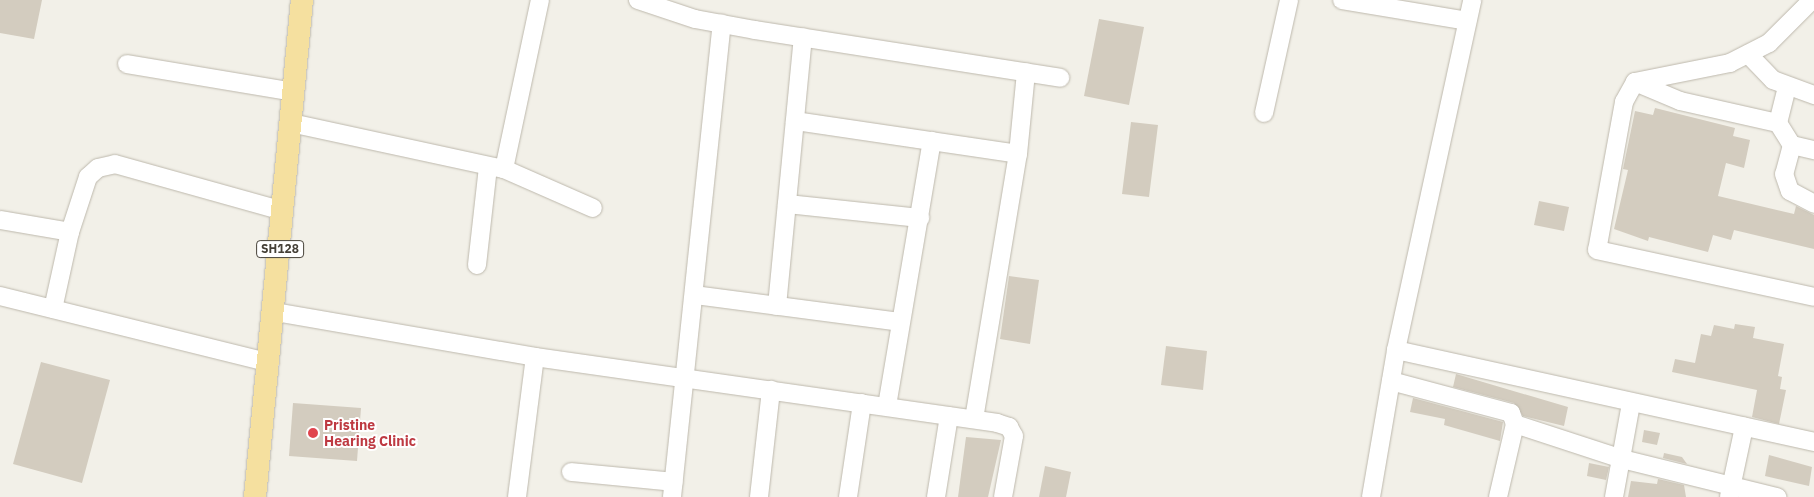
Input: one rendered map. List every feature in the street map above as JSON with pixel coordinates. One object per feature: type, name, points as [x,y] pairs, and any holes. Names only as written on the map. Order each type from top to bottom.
[{"type":"main road","name":"SH128","points":[[255,497],[270,363],[302,0]]},
{"type":"street","points":[[477,265],[496,168],[540,0]]},
{"type":"street","points":[[638,0],[722,24],[1060,78]]},
{"type":"street","points":[[1264,113],[1289,0]]},
{"type":"street","points":[[1342,0],[1467,21]]},
{"type":"street","points":[[1371,497],[1396,350],[1472,0]]},
{"type":"street","points":[[1635,82],[1695,73],[1748,54],[1769,43],[1812,0]]},
{"type":"street","points":[[571,472],[673,490],[687,378],[722,24]]},
{"type":"street","points":[[777,306],[803,37]]},
{"type":"street","points":[[1748,54],[1787,88],[1814,94]]},
{"type":"street","points":[[127,64],[294,92]]},
{"type":"street","points":[[974,419],[1018,154],[1026,72]]},
{"type":"street","points":[[1635,82],[1680,101],[1778,123],[1792,145],[1814,150]]},
{"type":"street","points":[[1635,82],[1624,102],[1597,250],[1814,297]]},
{"type":"street","points":[[1778,123],[1787,88]]},
{"type":"street","points":[[795,121],[1018,154]]},
{"type":"street","points":[[291,123],[496,168],[593,208]]},
{"type":"street","points":[[887,406],[932,140]]},
{"type":"street","points":[[1792,145],[1784,174],[1790,191],[1814,204]]},
{"type":"street","points":[[53,309],[70,232],[88,178],[98,168],[115,164],[283,211]]},
{"type":"street","points":[[787,204],[920,218]]},
{"type":"street","points":[[0,220],[70,232]]},
{"type":"street","points":[[695,295],[900,322]]},
{"type":"street","points":[[0,296],[270,363]]},
{"type":"street","points":[[274,312],[535,357],[887,406],[1009,426],[1014,436],[1003,497]]},
{"type":"street","points":[[1396,350],[1814,442]]},
{"type":"street","points":[[517,497],[535,357]]},
{"type":"street","points":[[1391,381],[1506,410],[1515,424],[1730,493],[1777,497]]},
{"type":"street","points":[[759,497],[771,390]]},
{"type":"street","points":[[848,497],[862,403]]},
{"type":"street","points":[[1614,497],[1631,403]]},
{"type":"street","points":[[936,497],[949,416]]},
{"type":"street","points":[[1498,497],[1515,424]]},
{"type":"street","points":[[1730,493],[1744,427]]},
{"type":"building","points":[[0,0],[42,0],[34,39],[0,33]]},
{"type":"building","points":[[1099,19],[1144,27],[1129,105],[1084,96]]},
{"type":"building","points":[[1655,108],[1735,128],[1733,136],[1750,140],[1744,168],[1726,163],[1718,196],[1794,214],[1796,206],[1814,215],[1814,249],[1734,230],[1731,240],[1713,235],[1708,252],[1649,237],[1648,241],[1614,229],[1628,170],[1623,169],[1635,111],[1653,115]]},
{"type":"building","points":[[1131,122],[1158,125],[1149,197],[1122,194]]},
{"type":"building","points":[[1539,201],[1569,207],[1564,231],[1534,225]]},
{"type":"building","points":[[1009,276],[1039,280],[1030,344],[1000,339]]},
{"type":"building","points":[[1735,324],[1755,327],[1753,338],[1784,344],[1778,376],[1782,377],[1780,389],[1786,390],[1779,424],[1752,417],[1757,390],[1672,372],[1675,359],[1695,363],[1701,334],[1711,336],[1714,325],[1734,329]]},
{"type":"building","points":[[1166,346],[1207,351],[1203,390],[1161,385]]},
{"type":"building","points":[[41,362],[110,380],[82,483],[13,464]]},
{"type":"building","points":[[1456,374],[1568,407],[1564,426],[1523,416],[1514,403],[1453,387]]},
{"type":"building","points":[[1413,398],[1503,422],[1500,441],[1444,425],[1445,419],[1410,412]]},
{"type":"building","points":[[293,403],[361,408],[357,461],[289,456]]},
{"type":"building","points":[[1644,430],[1660,433],[1657,445],[1642,442]]},
{"type":"building","points":[[966,437],[1001,440],[988,497],[958,497]]},
{"type":"building","points":[[1664,453],[1682,457],[1687,464],[1663,458]]},
{"type":"building","points":[[1769,455],[1812,467],[1809,486],[1765,476]]},
{"type":"building","points":[[1589,463],[1609,467],[1606,480],[1587,476]]},
{"type":"building","points":[[1045,466],[1071,472],[1066,497],[1039,497]]},
{"type":"building","points":[[1658,479],[1684,485],[1686,497],[1628,497],[1631,481],[1657,484]]},
{"type":"place","name":"Pristine Hearing Clinic","points":[[313,433]]}]
